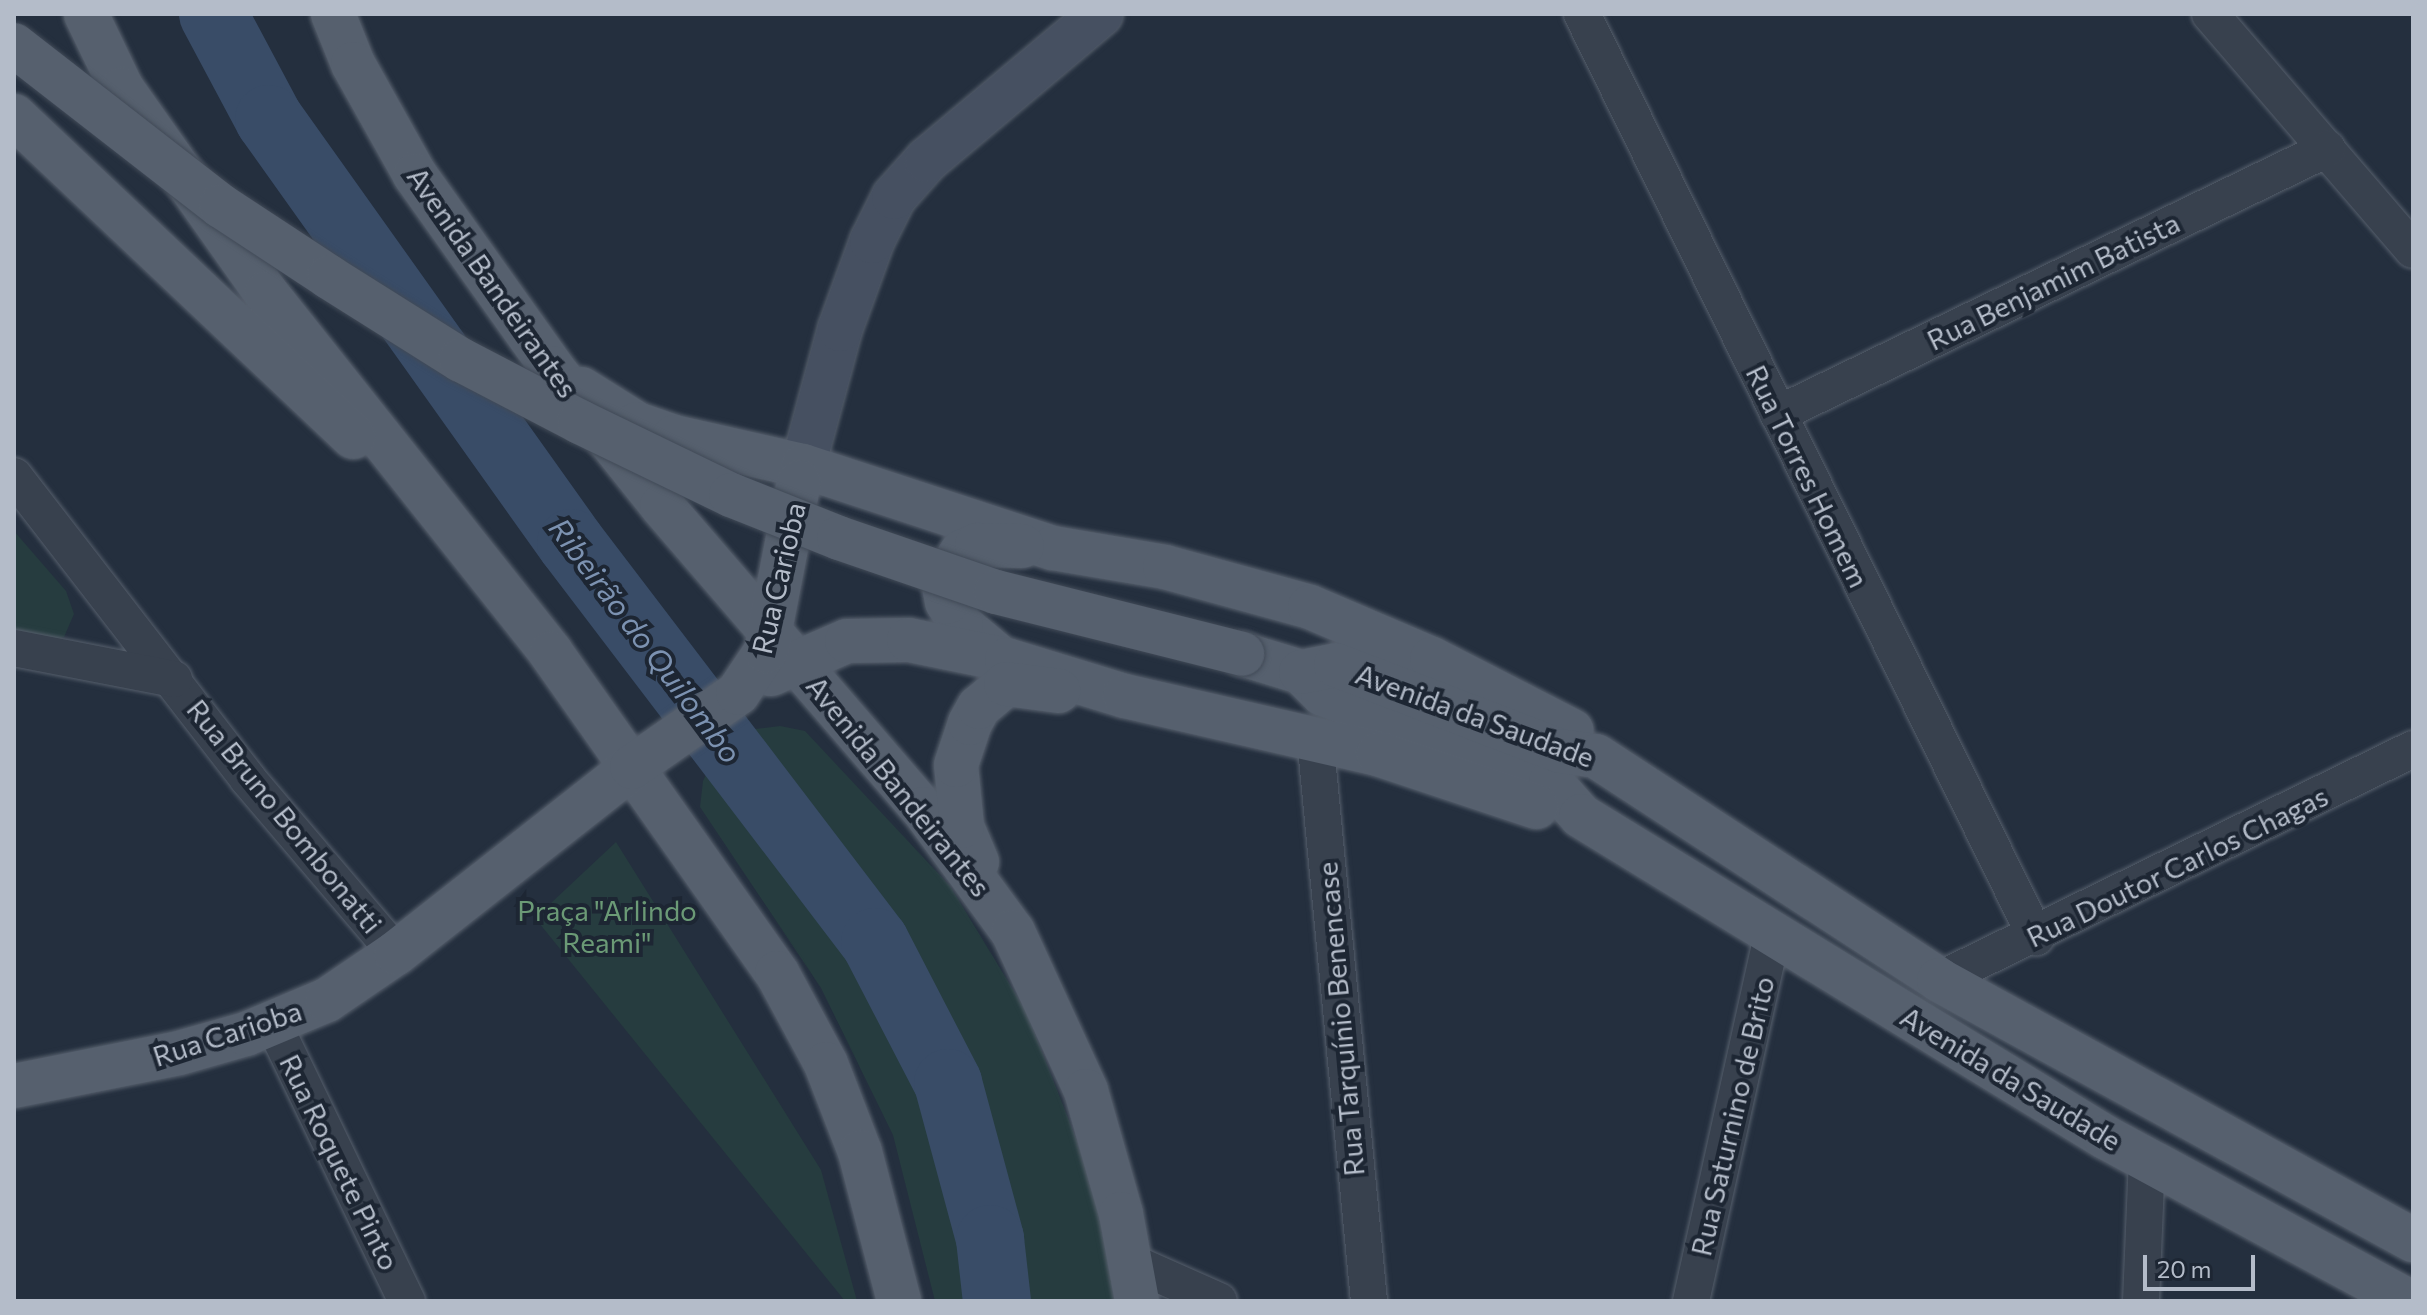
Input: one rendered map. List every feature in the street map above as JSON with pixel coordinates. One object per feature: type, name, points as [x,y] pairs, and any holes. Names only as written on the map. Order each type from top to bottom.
[{"type":"main road","points":[[86,14],[122,89],[266,293],[645,758],[777,973],[826,1064],[860,1152],[899,1301]]},
{"type":"main road","name":"Avenida Bandeirantes","points":[[333,14],[353,64],[415,175],[552,368],[783,647],[923,809],[1013,932],[1086,1091],[1134,1281]]},
{"type":"main road","name":"Rua Carioba","points":[[783,647],[803,466],[840,329],[872,241],[894,197],[927,160],[1101,14]]},
{"type":"main road","points":[[14,45],[269,238],[461,360],[580,422],[731,495],[853,543],[996,592],[1242,654],[1301,672]]},
{"type":"main road","points":[[14,116],[471,548]]},
{"type":"main road","points":[[552,368],[637,424],[803,466],[1053,548]]},
{"type":"main road","points":[[1581,816],[1545,810],[1315,737],[1125,696],[1007,660],[985,649],[961,625],[947,602],[945,573],[962,552],[977,545],[1053,548],[1165,567],[1310,607],[1432,659],[1568,726],[1596,756]]},
{"type":"main road","name":"Rua Carioba","points":[[14,1086],[179,1053],[273,1023],[327,1000],[396,953],[645,758],[730,697],[783,647],[881,637],[1007,660]]},
{"type":"main road","name":"Avenida da Saudade","points":[[1301,672],[1336,665],[1560,751],[1596,756],[1939,980],[2413,1240]]},
{"type":"main road","name":"Avenida da Saudade","points":[[1301,672],[1323,694],[1551,782],[1581,816],[2147,1160],[2408,1301]]},
{"type":"main road","points":[[1013,932],[962,826],[956,765],[970,723],[979,707],[1006,684],[1125,696]]},
{"type":"street","name":"Rua Torres Homem","points":[[1582,14],[2036,937]]},
{"type":"street","points":[[2210,14],[2413,250]]},
{"type":"street","name":"Rua Benjamim Batista","points":[[1778,414],[2327,149]]},
{"type":"street","name":"Rua Bruno Bombonatti","points":[[14,476],[174,679],[248,779],[396,953]]},
{"type":"street","name":"Rua Bruno Bombonatti","points":[[14,648],[174,679]]},
{"type":"street","name":"Rua Tarquínio Benencase","points":[[1315,737],[1369,1301]]},
{"type":"street","name":"Rua Doutor Carlos Chagas","points":[[1939,980],[2036,937],[2413,749]]},
{"type":"street","name":"Rua Saturnino de Brito","points":[[1691,1301],[1773,932]]},
{"type":"street","name":"Rua Roquete Pinto","points":[[273,1023],[407,1301]]},
{"type":"street","points":[[2141,1301],[2147,1160]]},
{"type":"street","points":[[1134,1281],[1219,1301]]},
{"type":"green space","points":[[14,531],[66,591],[74,614],[64,637],[47,643],[14,635]]},
{"type":"green space","points":[[780,726],[805,731],[950,886],[1026,1011],[1092,1179],[1115,1301],[935,1301],[893,1135],[821,988],[700,807],[703,781],[714,758],[732,740],[755,729]]},
{"type":"green space","name":"Praça \"Arlindo Reami\"","points":[[616,842],[821,1170],[857,1301],[845,1301],[535,918]]},
{"type":"waterway","name":"Ribeirão do Quilombo","points":[[213,14],[269,119],[571,543],[875,942],[948,1083],[990,1239],[997,1301]]}]
